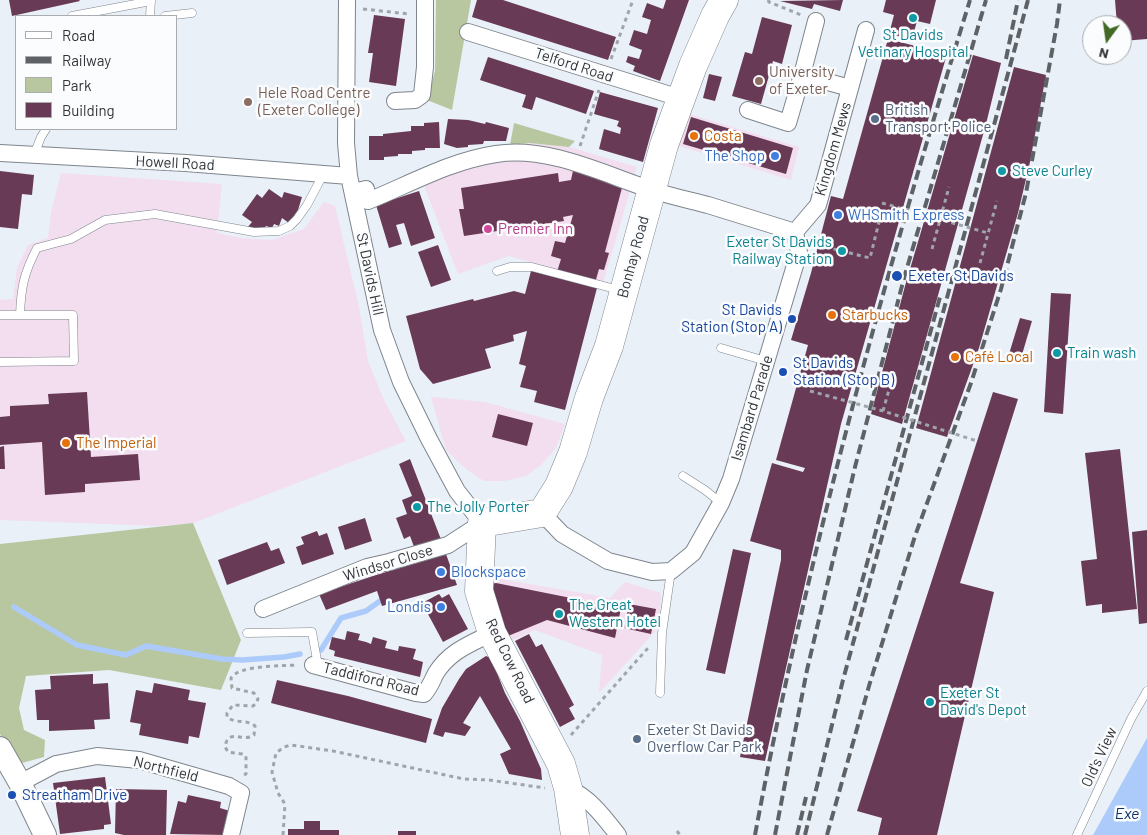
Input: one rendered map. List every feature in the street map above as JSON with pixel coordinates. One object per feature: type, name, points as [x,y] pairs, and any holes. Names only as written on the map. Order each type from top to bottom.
[{"type":"highway","name":"Bonhay Road","points":[[542,513],[559,486],[573,452],[589,398],[609,346],[651,190],[680,98],[700,49],[724,0]]},
{"type":"highway","points":[[482,524],[542,513]]},
{"type":"highway","name":"Red Cow Road","points":[[482,524],[479,591],[492,633],[564,776],[575,835]]},
{"type":"main road","points":[[0,748],[20,783],[44,835]]},
{"type":"street","name":"St Davids Hill","points":[[347,4],[346,143],[351,184],[382,330],[401,382],[429,439],[458,491],[482,524]]},
{"type":"street","points":[[395,101],[415,100],[422,95],[425,67],[424,8]]},
{"type":"street","points":[[748,110],[788,123],[816,21]]},
{"type":"street","name":"Kingdom Mews","points":[[795,232],[818,205],[866,30]]},
{"type":"street","name":"Telford Road","points":[[468,32],[680,98]]},
{"type":"street","name":"Kingdom Mews","points":[[802,75],[850,88]]},
{"type":"street","name":"Howell Road","points":[[0,153],[324,173],[351,184]]},
{"type":"street","points":[[351,184],[366,189],[368,201],[430,173],[458,163],[496,154],[534,153],[575,163],[651,190],[795,232]]},
{"type":"street","name":"Isambard Parade","points":[[671,571],[693,554],[721,503],[731,479],[798,252],[795,232]]},
{"type":"street","points":[[542,513],[562,534],[608,561],[652,572],[671,571]]},
{"type":"street","name":"Windsor Close","points":[[263,609],[367,567],[448,545],[482,524]]},
{"type":"street","name":"Taddiford Road","points":[[316,666],[424,694],[431,686],[436,674],[453,653],[492,633]]},
{"type":"street","name":"Northfield","points":[[20,783],[56,764],[97,756],[139,760],[229,786]]},
{"type":"street","points":[[564,776],[598,809],[618,835]]},
{"type":"street","points":[[229,786],[241,793],[231,835]]},
{"type":"lane","points":[[77,15],[151,1],[150,15]]},
{"type":"lane","points":[[174,15],[192,13]]},
{"type":"lane","points":[[34,155],[45,130]]},
{"type":"lane","points":[[20,315],[21,288],[30,260],[37,248],[71,239],[105,220],[155,214],[254,232],[279,231],[290,226],[297,219],[307,205],[324,173]]},
{"type":"lane","points":[[497,271],[510,267],[532,267],[623,292]]},
{"type":"lane","points":[[0,315],[73,315],[74,361],[0,362]]},
{"type":"lane","points":[[721,348],[766,361]]},
{"type":"lane","points":[[683,476],[721,503]]},
{"type":"lane","points":[[660,693],[662,633],[671,571]]},
{"type":"lane","points":[[247,633],[312,632],[316,666]]},
{"type":"lane","name":"Old's View","points":[[1077,835],[1131,719],[1147,691]]},
{"type":"path","points":[[575,163],[588,119],[633,0]]},
{"type":"path","points":[[768,0],[768,2],[816,21]]},
{"type":"path","points":[[347,4],[424,8]]},
{"type":"path","points":[[932,249],[949,187]]},
{"type":"path","points":[[980,263],[997,201]]},
{"type":"path","points":[[882,204],[988,233]]},
{"type":"path","points":[[818,245],[870,258],[880,218]]},
{"type":"path","points":[[883,411],[894,372]]},
{"type":"path","points":[[810,391],[883,411],[977,441]]},
{"type":"path","points":[[570,736],[662,633]]},
{"type":"path","points":[[229,786],[246,774],[247,764],[246,756],[228,752],[225,747],[228,738],[233,736],[250,738],[256,730],[254,724],[231,720],[227,712],[233,705],[253,706],[258,699],[254,692],[232,688],[230,682],[234,674],[270,666],[316,666]]},
{"type":"path","points":[[283,835],[284,804],[278,793],[272,772],[276,753],[284,747],[291,745],[343,753],[464,779],[488,780],[536,787],[564,776]]},
{"type":"shaded area","points":[[686,113],[799,147],[791,180],[676,145]]},
{"type":"shaded area","points":[[529,143],[569,147],[637,167],[603,283],[509,256],[458,274],[425,188],[422,174],[510,145]]},
{"type":"shaded area","points":[[61,173],[222,184],[217,233],[241,238],[272,240],[304,229],[324,202],[335,206],[359,307],[368,361],[384,400],[406,441],[193,523],[157,526],[0,520],[0,300],[13,299],[17,268],[28,245],[48,238],[51,212]]},
{"type":"shaded area","points":[[431,397],[485,402],[565,424],[556,448],[541,465],[526,476],[504,481],[484,481],[467,470],[446,450]]},
{"type":"shaded area","points":[[490,577],[610,598],[625,582],[661,593],[659,627],[599,693],[602,655],[535,630],[506,643]]},
{"type":"green space","points":[[436,0],[471,0],[452,110],[427,100],[435,71]]},
{"type":"green space","points":[[514,123],[575,141],[569,147],[529,143],[510,145]]},
{"type":"green space","points":[[193,523],[241,640],[221,690],[109,670],[26,676],[19,708],[24,730],[45,740],[44,757],[22,763],[5,744],[0,734],[0,544]]},
{"type":"water","name":"Exe","points":[[1147,738],[1147,835],[1093,835]]},
{"type":"building","points":[[9,0],[80,1],[15,15],[12,16]]},
{"type":"building","points":[[477,0],[503,0],[616,37],[608,60],[472,17]]},
{"type":"building","points":[[666,0],[689,0],[660,81],[633,71],[635,66],[626,62],[628,56],[639,59],[642,50],[629,45],[634,30],[647,34],[651,20],[642,17],[647,3],[663,9]]},
{"type":"building","points":[[843,0],[840,11],[814,4],[812,9],[780,1]]},
{"type":"building","name":"St Davids Vetinary Hospital","points":[[886,0],[936,0],[930,24],[917,21],[912,39],[889,34],[894,15],[883,12]]},
{"type":"building","points":[[1115,0],[1147,0],[1147,39],[1132,40],[1132,15],[1116,15]]},
{"type":"building","points":[[374,15],[405,19],[396,86],[369,82],[373,53],[368,53]]},
{"type":"building","points":[[762,17],[792,25],[782,64],[773,61],[761,104],[732,96],[745,52],[752,54]]},
{"type":"building","points":[[888,39],[947,54],[841,424],[765,761],[740,757],[781,560],[781,550],[750,541],[772,463],[803,472],[805,468],[776,460],[808,345],[791,340],[831,196],[843,199]]},
{"type":"building","points":[[973,55],[1001,63],[986,124],[902,424],[871,414],[905,286]]},
{"type":"building","points":[[488,57],[594,91],[586,114],[536,97],[532,110],[522,107],[526,95],[480,80]]},
{"type":"building","points":[[1014,67],[1046,75],[1030,162],[1018,213],[979,348],[947,437],[916,428]]},
{"type":"building","points":[[709,74],[722,77],[715,101],[703,98]]},
{"type":"building","points":[[600,92],[658,108],[643,162],[599,149],[604,129],[620,134],[621,128],[617,126],[619,121],[594,114]]},
{"type":"building","points":[[691,117],[793,148],[786,174],[683,144]]},
{"type":"building","points":[[448,119],[468,120],[485,124],[486,122],[509,128],[506,141],[484,141],[483,144],[457,148],[444,144]]},
{"type":"building","points":[[439,122],[440,148],[425,148],[425,150],[412,151],[412,154],[384,157],[384,160],[369,160],[369,136],[383,136],[383,134],[411,131],[411,126],[424,126],[424,123]]},
{"type":"building","name":"Premier Inn","points":[[574,166],[623,184],[605,252],[609,253],[604,270],[599,269],[595,283],[557,272],[561,259],[551,256],[555,241],[565,243],[573,215],[563,217],[564,221],[464,236],[459,209],[464,209],[461,188],[558,173],[559,182],[571,180]]},
{"type":"building","points":[[0,171],[34,175],[32,195],[22,194],[18,229],[0,227]]},
{"type":"building","points":[[269,189],[282,198],[284,192],[302,197],[298,210],[289,223],[282,218],[279,226],[274,224],[272,228],[266,226],[262,231],[247,228],[252,222],[242,215],[257,194],[262,198]]},
{"type":"building","points":[[419,191],[435,238],[411,246],[404,223],[396,225],[402,244],[389,248],[376,205]]},
{"type":"building","points":[[438,245],[451,280],[431,287],[418,252]]},
{"type":"building","points":[[531,271],[597,288],[565,410],[534,402],[537,391],[520,387],[526,366],[519,364],[527,331],[513,335],[514,341],[485,349],[491,368],[433,384],[420,369],[406,316],[514,291],[525,294]]},
{"type":"building","name":"Train wash","points":[[1051,293],[1071,294],[1063,414],[1044,412]]},
{"type":"building","points":[[1020,318],[1032,321],[1021,358],[1009,354]]},
{"type":"building","name":"The Imperial","points":[[87,392],[91,457],[138,454],[140,480],[85,484],[85,492],[45,495],[42,442],[0,445],[0,417],[10,416],[10,406],[49,404],[48,394]]},
{"type":"building","name":"Exeter St David's Depot","points":[[993,392],[1018,399],[960,583],[994,592],[937,835],[878,835],[882,818],[857,811]]},
{"type":"building","points":[[498,414],[533,423],[527,446],[492,437]]},
{"type":"building","points":[[4,446],[5,469],[0,469],[0,447]]},
{"type":"building","points":[[1120,449],[1137,609],[1102,613],[1102,604],[1086,606],[1081,561],[1097,559],[1085,453]]},
{"type":"building","points":[[410,459],[442,542],[416,552],[410,536],[404,539],[396,518],[407,514],[402,500],[412,496],[399,464]]},
{"type":"building","points":[[365,518],[372,541],[345,550],[338,527]]},
{"type":"building","points":[[1147,530],[1147,623],[1139,624],[1132,532]]},
{"type":"building","points":[[317,531],[319,536],[327,533],[334,554],[302,565],[296,547],[304,544],[301,537]]},
{"type":"building","points":[[267,542],[271,551],[279,548],[285,563],[227,585],[218,560]]},
{"type":"building","points":[[733,549],[751,553],[725,674],[706,670]]},
{"type":"building","points":[[446,554],[457,585],[382,606],[377,591],[326,610],[319,594],[373,576]]},
{"type":"building","name":"The Great Western Hotel","points":[[496,583],[621,608],[615,638],[547,620],[508,636],[490,590],[491,584]]},
{"type":"building","points":[[439,594],[442,598],[449,594],[468,629],[443,642],[422,603]]},
{"type":"building","points":[[629,604],[656,609],[651,634],[624,628]]},
{"type":"building","points":[[347,631],[360,634],[358,640],[371,644],[373,637],[387,641],[385,648],[398,651],[399,646],[416,649],[413,659],[423,662],[420,677],[334,656],[335,651],[329,649],[332,637],[345,640]]},
{"type":"building","points":[[529,634],[536,647],[542,644],[574,705],[569,708],[575,719],[560,727],[515,641]]},
{"type":"building","points":[[486,656],[491,658],[505,693],[520,721],[541,769],[542,780],[509,774],[500,754],[511,749],[480,696],[463,723],[471,727],[465,736],[445,732],[443,737],[433,734],[442,708],[459,679],[466,669]]},
{"type":"building","points":[[93,674],[93,684],[108,683],[110,719],[94,720],[95,729],[49,731],[49,720],[37,720],[35,690],[51,689],[50,676]]},
{"type":"building","points":[[277,680],[348,696],[432,719],[426,743],[271,703]]},
{"type":"building","points":[[154,683],[190,690],[188,700],[206,703],[199,738],[189,736],[188,744],[139,735],[141,724],[130,722],[136,690],[152,693]]},
{"type":"building","points":[[105,777],[111,824],[104,825],[104,829],[60,834],[53,783]]},
{"type":"building","points":[[116,789],[167,790],[166,835],[124,835],[115,833]]},
{"type":"building","points":[[188,795],[221,802],[220,808],[230,811],[225,835],[170,834],[178,801],[186,803]]},
{"type":"building","points":[[304,821],[320,821],[320,830],[339,830],[339,835],[288,835],[288,829],[304,829]]},
{"type":"building","points":[[398,831],[416,831],[416,835],[398,835]]},
{"type":"waterway","points":[[321,650],[341,618],[366,611],[380,601]]},
{"type":"waterway","points":[[14,607],[77,645],[126,655],[146,646],[222,659],[242,660],[300,654]]},
{"type":"railway","points":[[755,835],[799,624],[850,414],[908,207],[970,0]]},
{"type":"railway","points":[[775,835],[807,670],[855,467],[904,278],[986,0]]},
{"type":"railway","points":[[1006,59],[1018,0]]},
{"type":"railway","points":[[805,835],[843,680],[1028,0]]},
{"type":"railway","points":[[827,835],[869,686],[915,536],[971,383],[1001,289],[1026,193],[1060,0]]},
{"type":"railway","points":[[846,640],[940,297]]},
{"type":"railway","points":[[797,835],[806,797]]},
{"type":"place","name":"St Davids Vetinary Hospital","points":[[913,18]]},
{"type":"place","name":"University of Exeter","points":[[759,81]]},
{"type":"place","name":"Hele Road Centre (Exeter College)","points":[[248,102]]},
{"type":"place","name":"British Transport Police","points":[[875,119]]},
{"type":"place","name":"Costa","points":[[694,136]]},
{"type":"place","name":"The Shop","points":[[775,156]]},
{"type":"place","name":"Steve Curley","points":[[1002,171]]},
{"type":"place","name":"WHSmith Express","points":[[838,215]]},
{"type":"place","name":"Premier Inn","points":[[488,229]]},
{"type":"place","name":"Exeter St Davids Railway Station","points":[[842,251]]},
{"type":"place","name":"Exeter St Davids","points":[[897,276]]},
{"type":"place","name":"Starbucks","points":[[832,315]]},
{"type":"place","name":"St Davids Station (Stop A)","points":[[792,319]]},
{"type":"place","name":"Train wash","points":[[1057,353]]},
{"type":"place","name":"Café Local","points":[[955,357]]},
{"type":"place","name":"St Davids Station (Stop B)","points":[[783,372]]},
{"type":"place","name":"The Imperial","points":[[66,443]]},
{"type":"place","name":"The Jolly Porter","points":[[417,507]]},
{"type":"place","name":"Blockspace","points":[[441,572]]},
{"type":"place","name":"Londis","points":[[441,607]]},
{"type":"place","name":"The Great Western Hotel","points":[[559,614]]},
{"type":"place","name":"Exeter St David's Depot","points":[[930,702]]},
{"type":"place","name":"Exeter St Davids Overflow Car Park","points":[[637,739]]},
{"type":"place","name":"Streatham Drive","points":[[12,795]]}]
